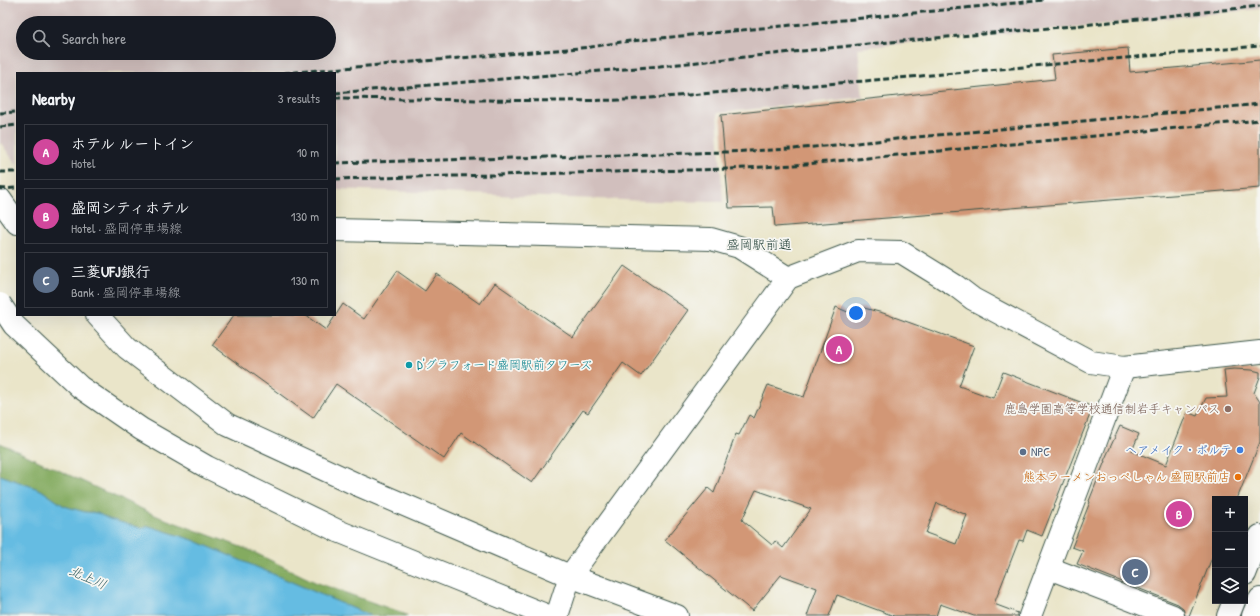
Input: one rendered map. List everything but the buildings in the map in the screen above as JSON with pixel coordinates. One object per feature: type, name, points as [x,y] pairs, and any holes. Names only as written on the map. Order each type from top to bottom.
[{"type":"street","points":[[0,199],[16,222]]},
{"type":"street","points":[[336,230],[711,239],[739,247],[788,278]]},
{"type":"street","points":[[557,616],[570,576],[788,278],[858,251],[901,252],[956,286],[973,299],[1091,362],[1124,367],[1260,352]]},
{"type":"street","points":[[0,304],[14,325],[80,387],[141,429],[207,467],[338,531],[548,616]]},
{"type":"street","points":[[0,322],[16,308]]},
{"type":"street","points":[[98,316],[127,348],[228,425],[358,485],[570,576],[677,616]]},
{"type":"street","points":[[1030,616],[1124,367]]},
{"type":"street","points":[[1247,568],[1260,536]]},
{"type":"street","points":[[1049,568],[1173,616]]},
{"type":"street","points":[[1253,616],[1260,599]]},
{"type":"street","points":[[1228,616],[1233,604]]},
{"type":"shaded area","points":[[0,0],[1260,0],[1260,9],[858,48],[863,97],[717,113],[723,202],[649,201],[336,189],[336,72],[16,72],[16,164],[0,142]]},
{"type":"green space","points":[[0,443],[157,516],[249,550],[315,582],[408,616],[371,616],[193,540],[149,526],[141,528],[109,519],[97,513],[80,511],[64,506],[41,490],[0,475]]},
{"type":"water","name":"北上川","points":[[0,475],[41,490],[64,506],[85,512],[97,513],[109,519],[141,528],[149,526],[193,540],[371,616],[0,616]]},
{"type":"railway","points":[[296,72],[591,47],[621,42],[1045,0]]},
{"type":"railway","points":[[336,93],[660,66],[868,44],[1073,26],[1260,6]]},
{"type":"railway","points":[[336,98],[559,101],[626,100],[864,81],[1260,46]]},
{"type":"railway","points":[[336,163],[793,149],[1260,104]]},
{"type":"railway","points":[[0,113],[16,112]]},
{"type":"railway","points":[[336,179],[729,169],[795,165],[1260,120]]},
{"type":"railway","points":[[0,127],[16,125]]},
{"type":"railway","points":[[0,172],[16,172]]},
{"type":"railway","points":[[0,189],[16,188]]},
{"type":"place","name":"ホテル ルートイン","points":[[839,349]]},
{"type":"place","name":"D'グラフォード盛岡駅前タワーズ","points":[[409,365]]},
{"type":"place","name":"鹿島学園高等学校通信制岩手キャンパス","points":[[1228,409]]},
{"type":"place","name":"ヘアメイク・ポルテ","points":[[1240,450]]},
{"type":"place","name":"NPC","points":[[1023,452]]},
{"type":"place","name":"熊本ラーメンおっぺしゃん 盛岡駅前店","points":[[1238,477]]},
{"type":"place","name":"盛岡シティホテル","points":[[1179,514]]},
{"type":"place","name":"三菱UFJ銀行","points":[[1135,572]]},
{"type":"district","name":"盛岡駅前通","points":[[759,244]]}]
